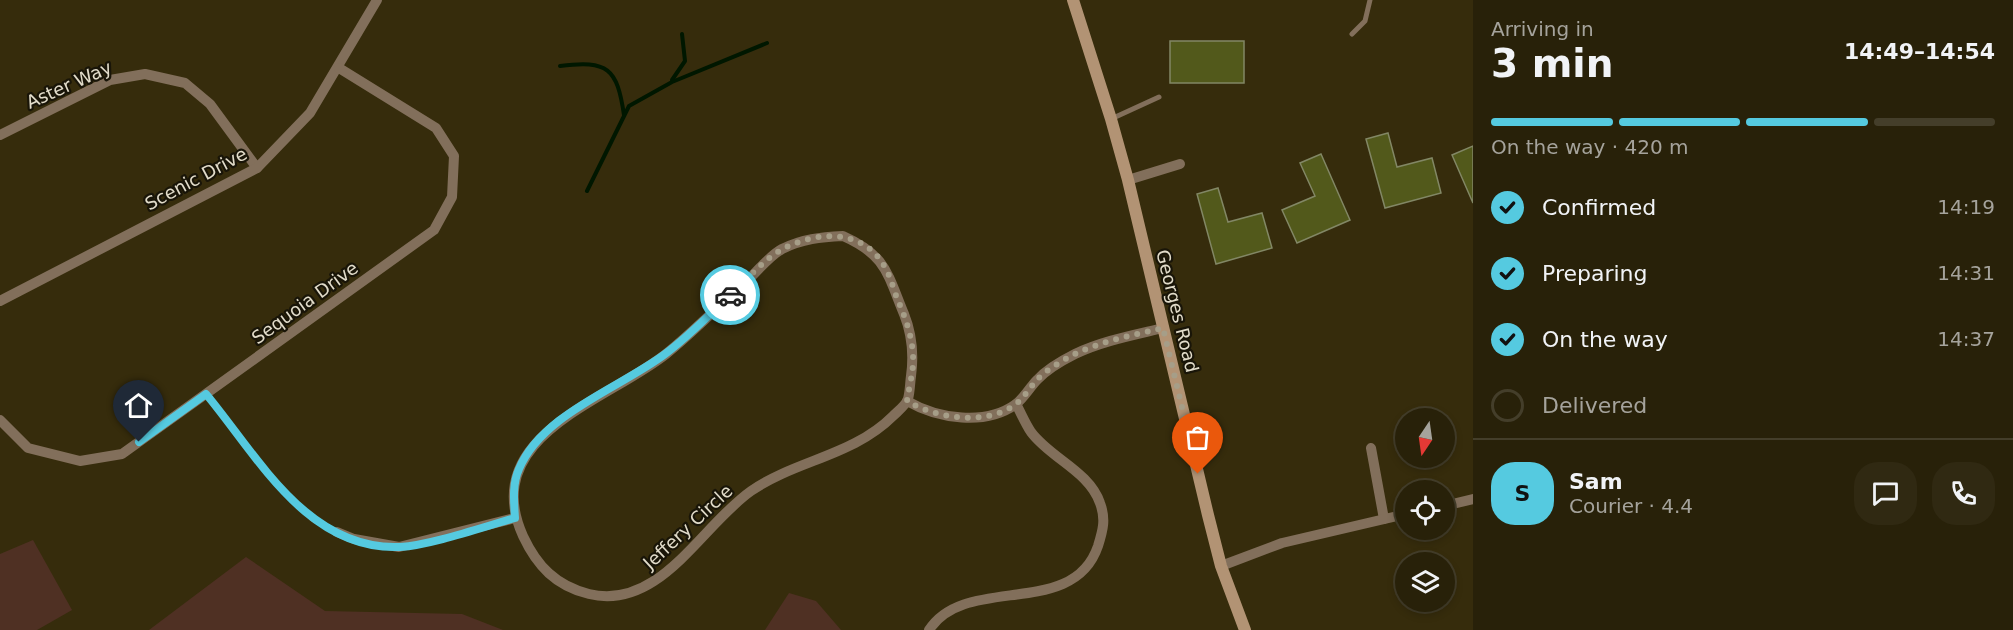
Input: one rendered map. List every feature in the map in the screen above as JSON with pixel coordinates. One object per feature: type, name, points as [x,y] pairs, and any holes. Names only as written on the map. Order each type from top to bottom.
[{"type":"street","name":"Scenic Drive","points":[[0,301],[257,168],[310,113],[339,68],[377,0]]},
{"type":"street","name":"Georges Road","points":[[1073,0],[1112,119],[1128,180],[1221,566],[1245,630]]},
{"type":"street","name":"Sequoia Drive","points":[[0,420],[28,448],[80,461],[122,454],[434,230],[452,197],[454,156],[435,128],[339,68]]},
{"type":"street","name":"Aster Way","points":[[0,135],[110,80],[145,74],[185,83],[210,104],[257,168]]},
{"type":"street","points":[[1128,180],[1180,164]]},
{"type":"street","name":"Jeffery Circle","points":[[843,236],[871,250],[884,265],[909,328],[914,358],[907,401],[866,439],[765,482],[749,493],[720,516],[671,568],[637,592],[610,597],[571,590],[542,568],[515,518],[513,495],[518,471],[534,442],[554,425],[666,354],[779,251],[811,238],[843,236]]},
{"type":"street","points":[[907,401],[921,409],[965,418],[989,417],[1016,404],[1040,377],[1073,354],[1096,345],[1163,328]]},
{"type":"street","points":[[929,630],[937,617],[957,607],[1066,584],[1084,572],[1095,555],[1105,515],[1098,496],[1088,482],[1032,433],[1016,404]]},
{"type":"street","points":[[1371,448],[1384,519]]},
{"type":"street","points":[[1455,503],[1473,499]]},
{"type":"street","points":[[1221,566],[1282,543],[1395,516]]},
{"type":"street","points":[[337,532],[354,539],[399,547],[515,518]]},
{"type":"lane","points":[[1352,34],[1365,21],[1370,0]]},
{"type":"lane","points":[[1112,119],[1159,97]]},
{"type":"lane","points":[[206,394],[272,478],[312,519],[337,532]]},
{"type":"shaded area","points":[[33,540],[72,610],[37,630],[0,630],[0,554]]},
{"type":"shaded area","points":[[246,557],[325,611],[462,614],[503,630],[149,630]]},
{"type":"shaded area","points":[[789,593],[816,601],[841,630],[765,630]]},
{"type":"building","points":[[1170,41],[1244,41],[1244,83],[1170,83]]},
{"type":"building","points":[[1388,133],[1397,167],[1432,158],[1441,193],[1385,208],[1366,139]]},
{"type":"building","points":[[1473,146],[1473,203],[1452,155]]},
{"type":"building","points":[[1321,154],[1350,220],[1297,243],[1282,210],[1315,196],[1300,163]]},
{"type":"building","points":[[1218,188],[1228,222],[1262,213],[1272,248],[1216,264],[1197,194]]},
{"type":"waterway","points":[[672,80],[685,61],[682,34]]},
{"type":"waterway","points":[[587,191],[629,106],[672,82],[767,43]]},
{"type":"waterway","points":[[560,66],[576,64],[599,66],[607,71],[618,87],[624,115]]},
{"type":"way so far","points":[[730,295],[779,251],[794,243],[811,238],[843,236],[861,244],[871,250],[884,265],[909,328],[914,358],[907,401],[921,409],[965,418],[989,417],[1016,404],[1040,377],[1073,354],[1096,345],[1163,328],[1198,474]]},
{"type":"route","points":[[139,442],[206,394],[272,478],[312,519],[354,539],[372,543],[399,547],[421,543],[515,518],[513,495],[518,471],[534,442],[554,425],[666,354],[730,295]]}]
